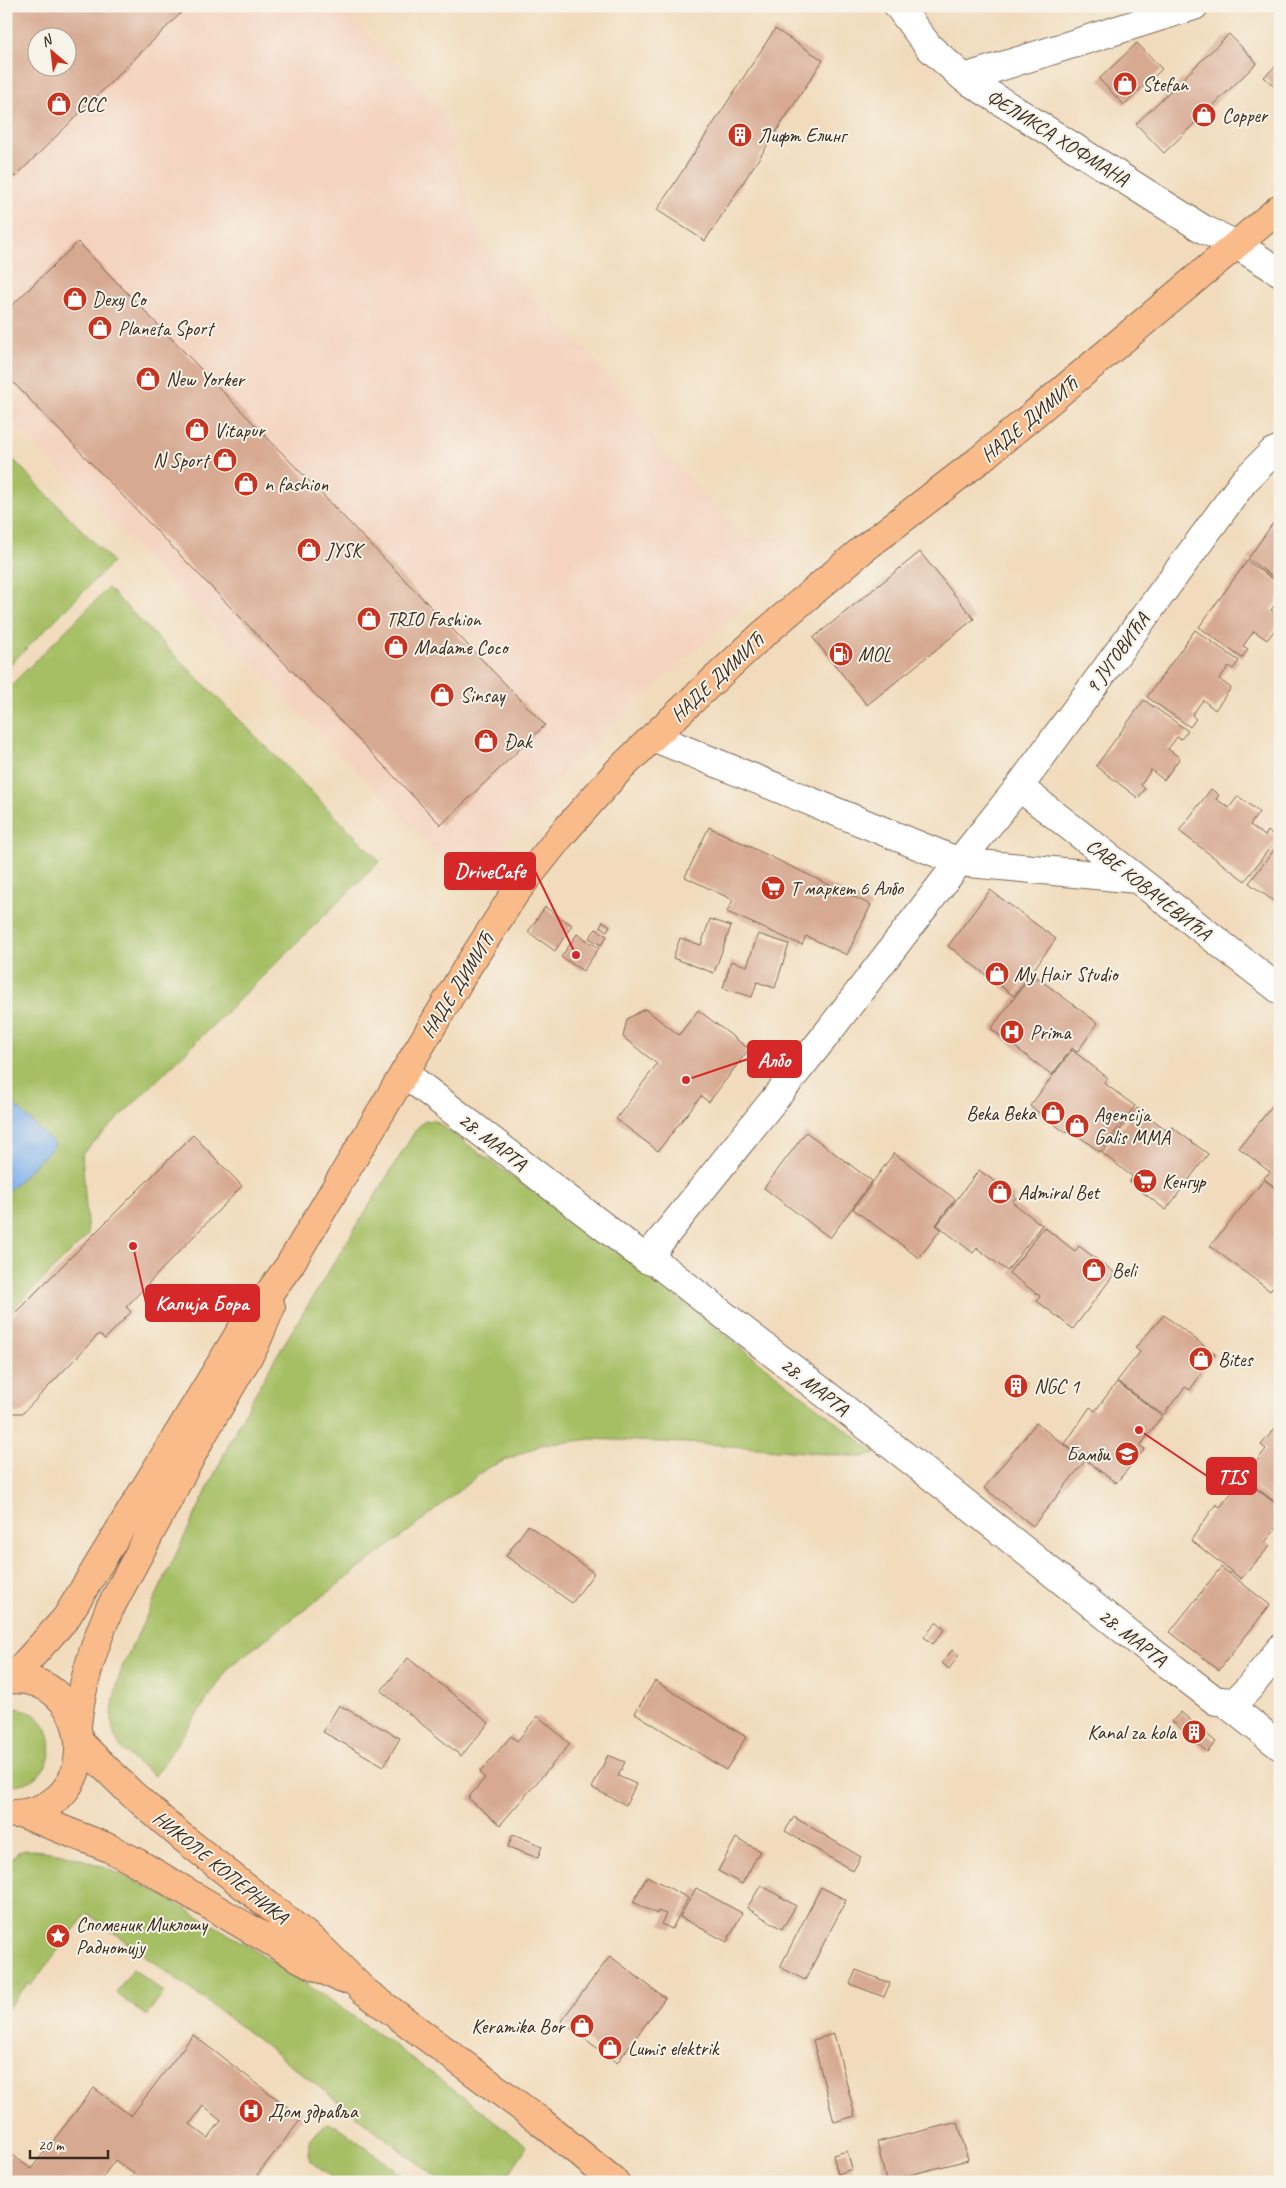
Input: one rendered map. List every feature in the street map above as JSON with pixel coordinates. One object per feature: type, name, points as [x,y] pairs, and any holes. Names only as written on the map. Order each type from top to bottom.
[{"type":"main road","name":"НАДЕ ДИМИЋ","points":[[289,1266],[463,974],[515,893],[587,805],[728,664],[869,544],[978,461],[1280,208]]},
{"type":"main road","points":[[9,1680],[66,1618],[240,1332],[289,1266]]},
{"type":"main road","points":[[15,1814],[34,1811],[53,1801],[68,1785],[78,1765],[85,1676],[97,1638],[109,1610],[202,1436],[255,1345],[289,1266]]},
{"type":"main road","name":"НИКОЛЕ КОПЕРНИКА","points":[[9,1680],[30,1682],[56,1695],[68,1708],[79,1734],[131,1793],[182,1837],[316,1943],[363,1990],[540,2122],[615,2182]]},
{"type":"main road","name":"НИКОЛЕ КОПЕРНИКА","points":[[15,1814],[109,1848],[301,1959],[363,1990]]},
{"type":"street","name":"ФЕЛИКСА ХОФМАНА","points":[[898,6],[929,47],[964,78],[1203,229],[1237,245],[1280,272]]},
{"type":"street","points":[[964,78],[1194,6]]},
{"type":"street","name":"9 ЈУГОВИЋА","points":[[646,1259],[822,1040],[1019,787],[1244,481],[1273,452],[1280,449]]},
{"type":"street","points":[[653,737],[959,862],[1137,879]]},
{"type":"street","name":"САВЕ КОВАЧЕВИЋА","points":[[1019,787],[1280,990]]},
{"type":"street","name":"28. МАРТА","points":[[404,1073],[646,1259],[657,1263],[954,1494],[1125,1631],[1216,1701],[1223,1701],[1280,1746]]},
{"type":"street","points":[[1223,1701],[1235,1702],[1280,1648]]},
{"type":"shaded area","points":[[6,6],[340,6],[442,109],[480,242],[631,398],[661,450],[747,539],[790,536],[805,554],[650,690],[570,766],[470,886],[6,415]]},
{"type":"green space","points":[[6,452],[113,562],[6,669]]},
{"type":"green space","points":[[108,588],[380,861],[82,1154],[88,1235],[6,1316],[6,690]]},
{"type":"green space","points":[[434,1120],[655,1280],[877,1454],[860,1457],[708,1444],[592,1439],[541,1445],[487,1468],[409,1531],[230,1666],[155,1776],[124,1752],[114,1734],[112,1724],[113,1704],[123,1665],[239,1423],[271,1365],[417,1128],[425,1121]]},
{"type":"green space","points":[[6,1708],[25,1710],[39,1719],[48,1731],[51,1746],[48,1761],[40,1774],[26,1782],[6,1785]]},
{"type":"green space","points":[[26,1850],[71,1856],[93,1863],[137,1882],[241,1942],[366,2025],[527,2146],[504,2182],[442,2182],[252,2035],[87,1913],[31,1985],[28,1983],[6,2011],[6,1864],[18,1852]]},
{"type":"green space","points":[[133,1969],[164,1992],[146,2016],[116,1993]]},
{"type":"green space","points":[[327,2124],[337,2126],[412,2182],[337,2182],[310,2161],[308,2153],[310,2141]]},
{"type":"water","points":[[6,1096],[55,1145],[6,1193]]},
{"type":"building","points":[[6,6],[188,6],[15,177],[6,168]]},
{"type":"building","name":"Лифт Елинг","points":[[775,29],[823,60],[705,241],[657,210]]},
{"type":"building","points":[[1229,34],[1257,63],[1164,153],[1136,124]]},
{"type":"building","points":[[1137,43],[1162,69],[1124,105],[1099,79]]},
{"type":"building","points":[[1280,62],[1280,92],[1264,77]]},
{"type":"building","points":[[78,242],[545,725],[441,825],[6,375],[6,311]]},
{"type":"building","points":[[1273,523],[1280,528],[1280,582],[1248,559]]},
{"type":"building","points":[[920,552],[974,619],[867,705],[813,638]]},
{"type":"building","points":[[1247,561],[1280,584],[1280,598],[1271,610],[1280,616],[1280,623],[1267,640],[1254,631],[1243,646],[1248,649],[1242,658],[1199,627]]},
{"type":"building","points":[[1195,630],[1239,661],[1233,669],[1229,666],[1219,679],[1231,688],[1215,710],[1203,700],[1192,715],[1196,719],[1190,727],[1147,697]]},
{"type":"building","points":[[1144,700],[1188,731],[1181,739],[1177,737],[1168,749],[1180,758],[1164,780],[1151,770],[1141,785],[1145,789],[1138,798],[1096,766]]},
{"type":"building","points":[[1211,789],[1219,795],[1216,799],[1229,808],[1238,796],[1259,812],[1250,825],[1265,836],[1268,831],[1277,838],[1245,881],[1179,831]]},
{"type":"building","name":"Т маркет 6 Албо","points":[[709,827],[871,905],[847,955],[806,936],[802,945],[727,912],[733,900],[685,877]]},
{"type":"building","points":[[1280,842],[1280,906],[1249,883]]},
{"type":"building","points":[[990,890],[1056,939],[1014,996],[948,946]]},
{"type":"building","points":[[545,907],[572,925],[555,951],[528,932]]},
{"type":"building","points":[[710,919],[731,926],[714,973],[673,958],[680,938],[701,945]]},
{"type":"building","points":[[603,921],[610,926],[607,931],[600,926]]},
{"type":"building","points":[[596,929],[607,936],[601,945],[589,938]]},
{"type":"building","points":[[577,934],[599,948],[583,971],[561,957]]},
{"type":"building","points":[[758,934],[789,944],[775,988],[757,982],[752,997],[723,988],[731,961],[747,966]]},
{"type":"building","points":[[1032,974],[1098,1023],[1077,1052],[1072,1048],[1052,1075],[991,1029]]},
{"type":"building","points":[[645,1009],[679,1035],[698,1010],[749,1049],[709,1102],[701,1096],[658,1151],[616,1119],[657,1064],[623,1037],[627,1019]]},
{"type":"building","points":[[1072,1050],[1108,1078],[1104,1083],[1135,1106],[1100,1152],[1069,1129],[1066,1133],[1030,1106]]},
{"type":"building","points":[[1280,1096],[1280,1191],[1264,1178],[1270,1172],[1239,1148]]},
{"type":"building","points":[[1137,1108],[1168,1131],[1172,1127],[1208,1154],[1166,1210],[1129,1182],[1133,1177],[1102,1153]]},
{"type":"building","points":[[806,1132],[872,1181],[830,1238],[764,1188]]},
{"type":"building","points":[[193,1135],[242,1186],[126,1307],[131,1312],[105,1339],[99,1334],[23,1413],[6,1413],[6,1322]]},
{"type":"building","points":[[894,1153],[955,1199],[936,1225],[941,1229],[919,1258],[853,1209]]},
{"type":"building","points":[[979,1170],[1016,1197],[1012,1202],[1042,1225],[1007,1271],[977,1248],[973,1253],[937,1225]]},
{"type":"building","points":[[1264,1180],[1280,1192],[1280,1278],[1270,1291],[1210,1246]]},
{"type":"building","points":[[1044,1227],[1075,1251],[1079,1246],[1115,1273],[1073,1329],[1037,1301],[1040,1296],[1009,1273]]},
{"type":"building","points":[[1164,1315],[1215,1354],[1190,1390],[1185,1387],[1163,1415],[1117,1381],[1140,1352],[1135,1348]]},
{"type":"building","name":"NGC 1","points":[[1013,1374],[1028,1385],[1018,1398],[1003,1386]]},
{"type":"building","points":[[1117,1382],[1162,1416],[1140,1446],[1145,1449],[1116,1483],[1065,1444],[1090,1407],[1095,1411]]},
{"type":"building","points":[[1036,1423],[1085,1461],[1033,1526],[984,1488]]},
{"type":"building","points":[[1280,1426],[1280,1506],[1244,1478],[1266,1449],[1261,1445],[1276,1427]]},
{"type":"building","points":[[1243,1479],[1280,1507],[1280,1524],[1265,1542],[1270,1546],[1241,1579],[1191,1540],[1216,1504],[1220,1507]]},
{"type":"building","points":[[528,1525],[594,1573],[572,1603],[506,1556]]},
{"type":"building","points":[[1221,1567],[1270,1605],[1219,1670],[1170,1632]]},
{"type":"building","points":[[937,1622],[945,1629],[933,1644],[924,1637]]},
{"type":"building","points":[[952,1650],[959,1655],[949,1669],[942,1663]]},
{"type":"building","points":[[408,1658],[489,1723],[461,1756],[381,1691]]},
{"type":"building","points":[[655,1681],[746,1737],[726,1770],[635,1713]]},
{"type":"building","points":[[339,1705],[400,1738],[384,1766],[323,1732]]},
{"type":"building","name":"Kanal za kola","points":[[1181,1712],[1216,1742],[1207,1752],[1172,1721]]},
{"type":"building","points":[[538,1716],[570,1744],[500,1825],[468,1798],[485,1778],[480,1772],[511,1736],[517,1741]]},
{"type":"building","points":[[608,1755],[625,1762],[618,1776],[636,1784],[626,1805],[592,1788]]},
{"type":"building","points":[[794,1817],[861,1857],[853,1871],[785,1831]]},
{"type":"building","points":[[513,1834],[542,1846],[538,1858],[508,1847]]},
{"type":"building","points":[[736,1838],[760,1851],[742,1884],[718,1871]]},
{"type":"building","points":[[647,1876],[688,1898],[672,1929],[661,1924],[666,1914],[658,1911],[657,1914],[633,1902]]},
{"type":"building","points":[[761,1885],[796,1906],[782,1929],[747,1908]]},
{"type":"building","points":[[821,1887],[846,1900],[805,1980],[780,1967]]},
{"type":"building","points":[[696,1888],[742,1913],[727,1942],[680,1917]]},
{"type":"building","points":[[610,1956],[665,1998],[617,2063],[561,2021]]},
{"type":"building","points":[[856,1970],[890,1983],[884,1997],[850,1984]]},
{"type":"building","points":[[834,2034],[855,2116],[834,2122],[813,2040]]},
{"type":"building","name":"Дом здравља","points":[[193,2035],[302,2118],[257,2175],[266,2182],[128,2182],[134,2174],[115,2160],[102,2178],[107,2182],[6,2182],[6,2159],[11,2154],[31,2169],[94,2088],[131,2116]],"holes":[[[203,2106],[221,2121],[208,2138],[190,2124]]]},
{"type":"building","points":[[958,2122],[968,2160],[886,2181],[877,2142]]},
{"type":"building","points":[[847,2151],[852,2169],[838,2174],[833,2155]]},
{"type":"place","name":"Stefan","points":[[1125,84]]},
{"type":"place","name":"CCC","points":[[59,104]]},
{"type":"place","name":"Copper","points":[[1204,115]]},
{"type":"place","name":"Лифт Елинг","points":[[740,135]]},
{"type":"place","name":"Dexy Co","points":[[75,299]]},
{"type":"place","name":"Planeta Sport","points":[[100,328]]},
{"type":"place","name":"New Yorker","points":[[148,379]]},
{"type":"place","name":"Vitapur","points":[[197,430]]},
{"type":"place","name":"N Sport","points":[[225,460]]},
{"type":"place","name":"n fashion","points":[[246,484]]},
{"type":"place","name":"JYSK","points":[[309,550]]},
{"type":"place","name":"TRIO Fashion","points":[[369,619]]},
{"type":"place","name":"Madame Coco","points":[[396,647]]},
{"type":"place","name":"MOL","points":[[841,654]]},
{"type":"place","name":"Sinsay","points":[[442,695]]},
{"type":"place","name":"Đak","points":[[486,741]]},
{"type":"place","name":"Т маркет 6 Албо","points":[[773,888]]},
{"type":"place","name":"DriveCafe","points":[[576,955]]},
{"type":"place","name":"My Hair Studio","points":[[997,974]]},
{"type":"place","name":"Prima","points":[[1012,1032]]},
{"type":"place","name":"Албо","points":[[686,1080]]},
{"type":"place","name":"Beka Beka","points":[[1053,1113]]},
{"type":"place","name":"Agencija Galis MMA","points":[[1077,1126]]},
{"type":"place","name":"Кенгур","points":[[1145,1181]]},
{"type":"place","name":"Admiral Bet","points":[[1000,1192]]},
{"type":"place","name":"Капија Бора","points":[[133,1246]]},
{"type":"place","name":"Beli","points":[[1094,1270]]},
{"type":"place","name":"Bites","points":[[1201,1359]]},
{"type":"place","name":"NGC 1","points":[[1016,1386]]},
{"type":"place","name":"TIS","points":[[1139,1430]]},
{"type":"place","name":"Бамби","points":[[1127,1454]]},
{"type":"place","name":"Kanal za kola","points":[[1194,1732]]},
{"type":"place","name":"Споменик Миклошу Раднотију","points":[[58,1936]]},
{"type":"place","name":"Keramika Bor","points":[[582,2026]]},
{"type":"place","name":"Lumis elektrik","points":[[610,2048]]},
{"type":"place","name":"Дом здравља","points":[[251,2111]]}]
